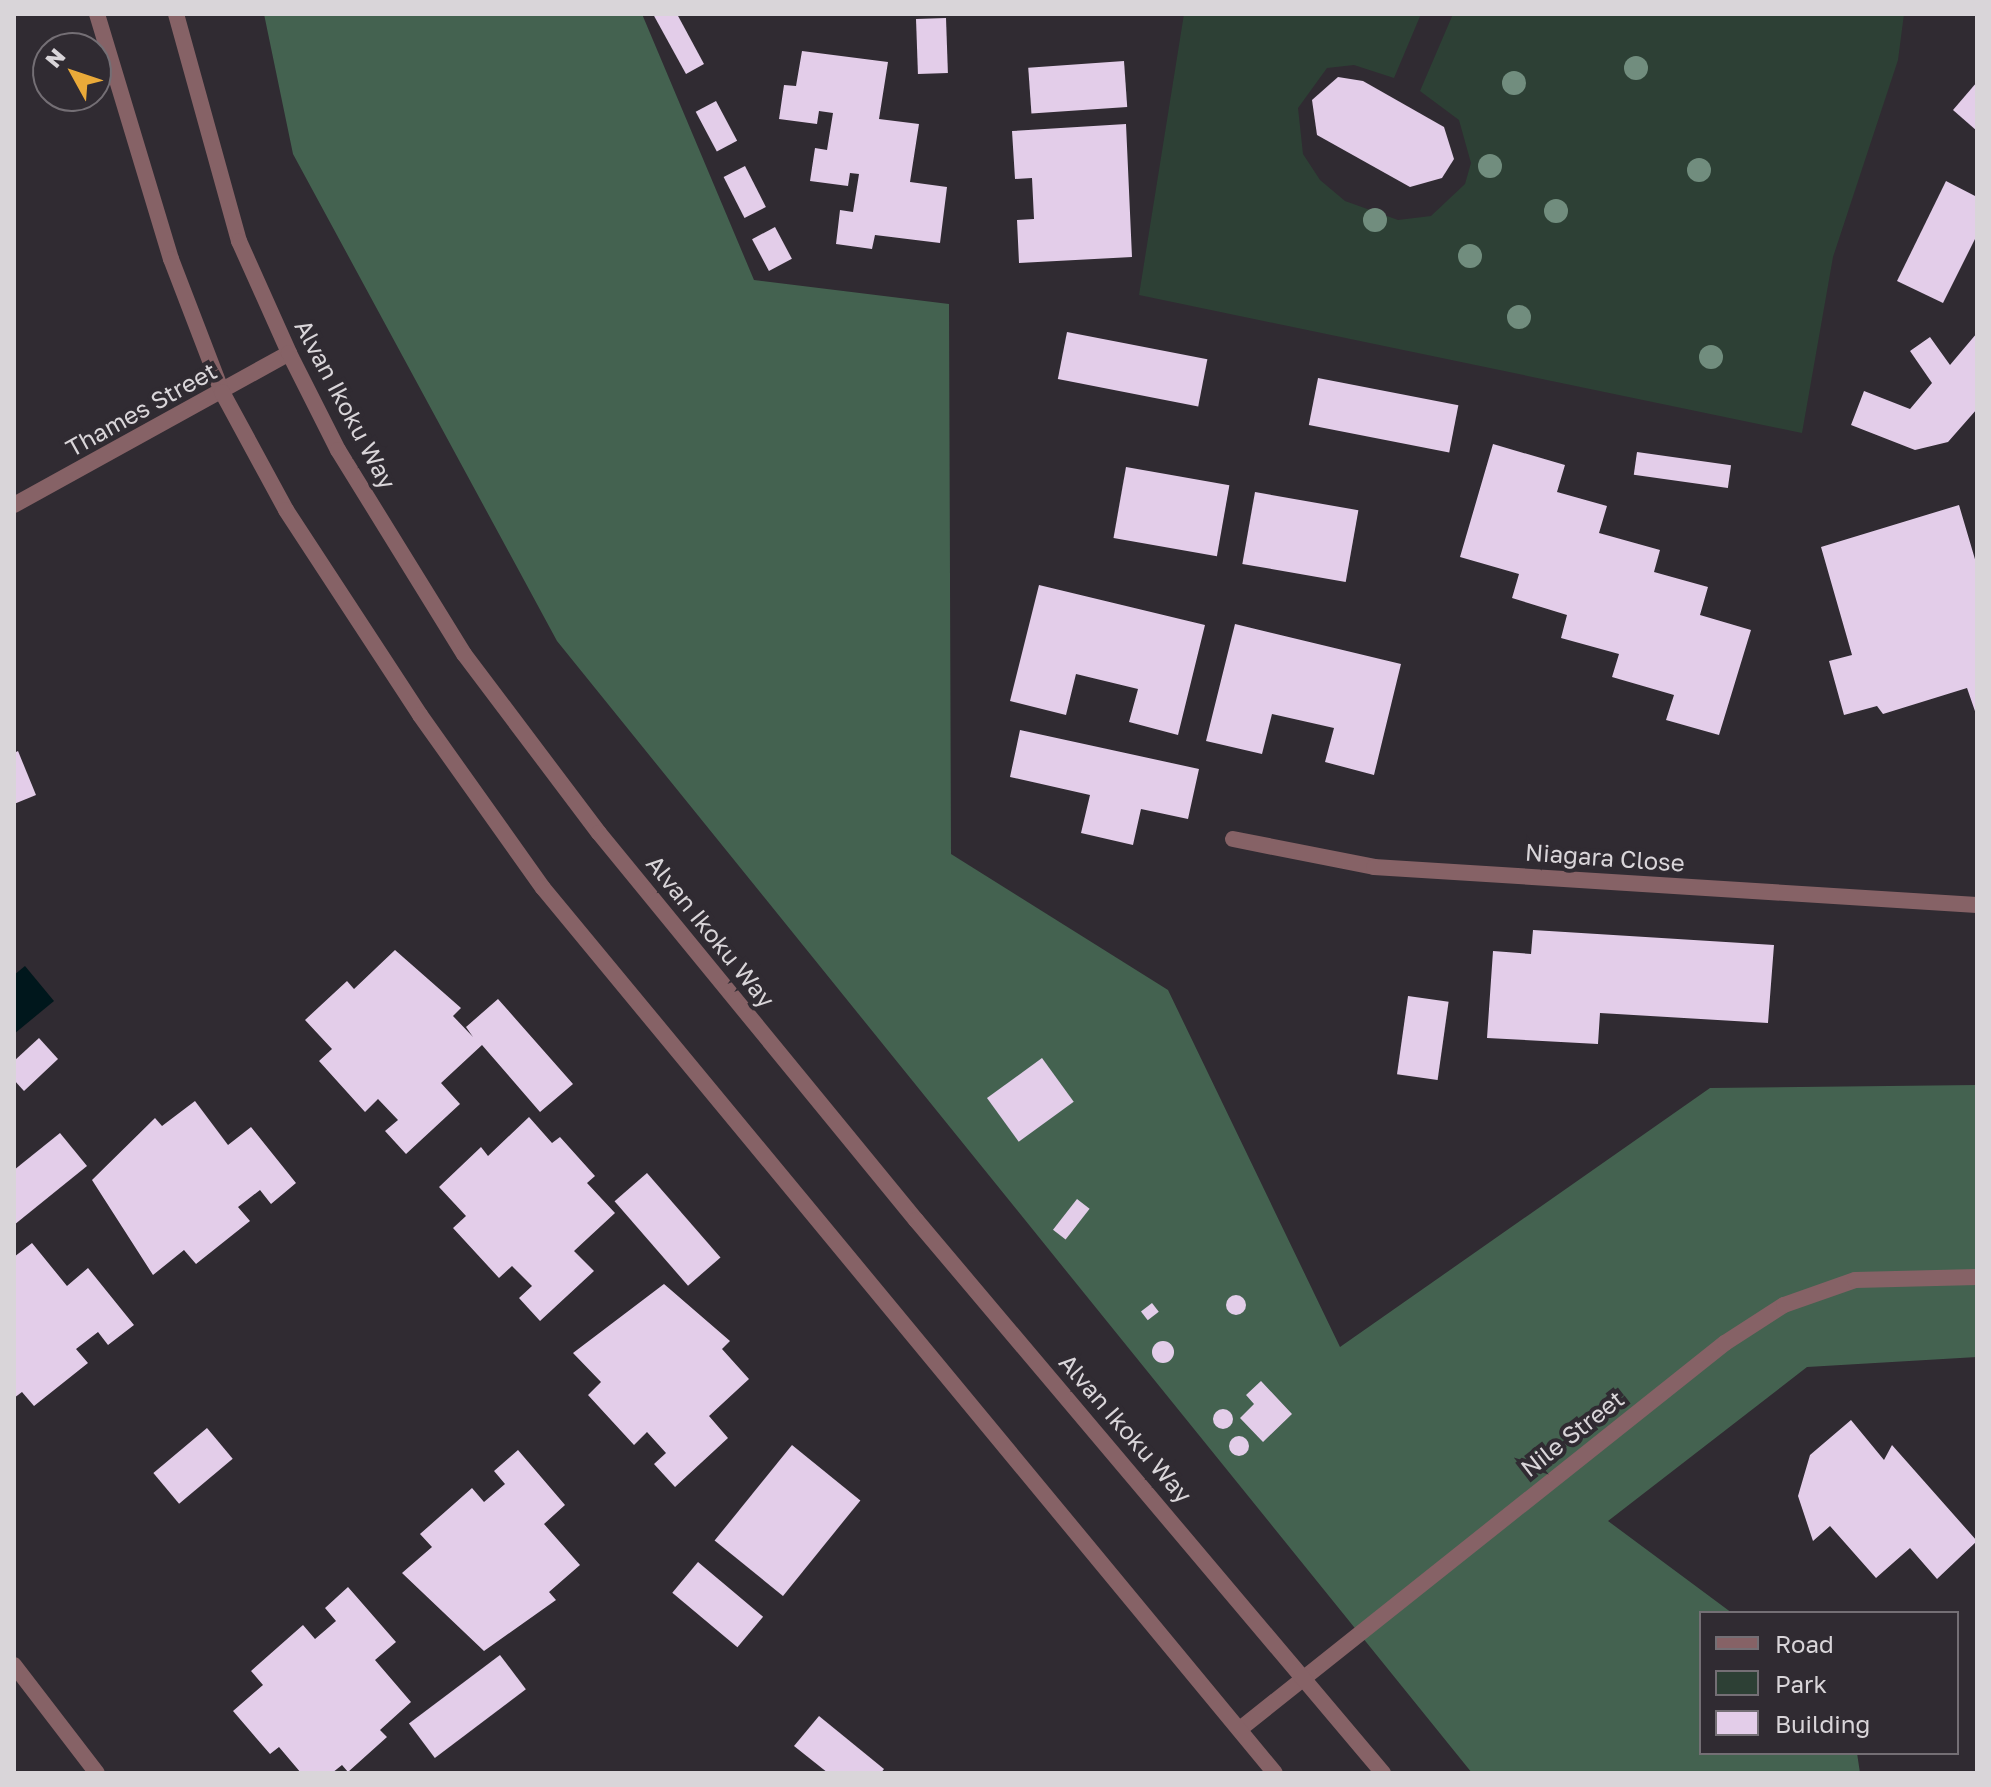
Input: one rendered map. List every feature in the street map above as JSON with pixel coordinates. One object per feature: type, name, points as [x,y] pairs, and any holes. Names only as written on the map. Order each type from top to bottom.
[{"type":"street","points":[[97,14],[171,259],[222,392],[286,510],[543,888],[1275,1773]]},
{"type":"street","name":"Alvan Ikoku Way","points":[[176,14],[239,241],[289,353],[338,450],[464,654],[599,833],[916,1220],[1304,1674],[1383,1773]]},
{"type":"street","name":"Thames Street","points":[[14,505],[289,353]]},
{"type":"street","name":"Niagara Close","points":[[1233,839],[1374,867],[1977,905]]},
{"type":"street","name":"Nile Street","points":[[1240,1729],[1304,1674],[1725,1343],[1784,1305],[1855,1280],[1977,1277]]},
{"type":"street","points":[[14,1665],[97,1773]]},
{"type":"green space","points":[[264,14],[642,14],[754,280],[949,304],[951,854],[1168,990],[1340,1347],[1710,1088],[1977,1085],[1977,1357],[1807,1367],[1608,1521],[1729,1611],[1699,1611],[1699,1755],[1857,1755],[1860,1773],[1472,1773],[557,641],[293,154]]},
{"type":"green space","points":[[1184,14],[1421,14],[1394,78],[1354,65],[1327,68],[1298,108],[1303,154],[1320,180],[1345,201],[1398,220],[1431,216],[1465,184],[1471,163],[1459,120],[1420,91],[1453,14],[1904,14],[1898,60],[1833,257],[1802,433],[1139,295]]},
{"type":"water","points":[[25,966],[54,1001],[14,1034],[14,975]]},
{"type":"building","points":[[653,14],[677,14],[704,64],[686,74]]},
{"type":"building","points":[[946,18],[948,73],[918,74],[916,19]]},
{"type":"building","points":[[802,51],[888,62],[879,119],[919,124],[910,182],[947,187],[940,243],[875,235],[872,249],[836,244],[840,210],[853,212],[859,174],[850,173],[848,186],[810,181],[815,148],[827,150],[833,113],[819,111],[817,124],[779,119],[784,85],[796,86]]},
{"type":"building","points":[[1124,61],[1127,107],[1031,114],[1028,68]]},
{"type":"building","points":[[1338,77],[1363,81],[1444,127],[1454,159],[1442,178],[1410,187],[1317,135],[1312,100]]},
{"type":"building","points":[[1977,82],[1977,131],[1953,110]]},
{"type":"building","points":[[716,101],[737,141],[717,152],[696,112]]},
{"type":"building","points":[[1126,124],[1132,257],[1019,263],[1017,220],[1034,219],[1032,178],[1015,179],[1012,131]]},
{"type":"building","points":[[745,166],[766,207],[744,218],[724,177]]},
{"type":"building","points":[[1946,181],[1977,197],[1977,235],[1943,303],[1897,281]]},
{"type":"building","points":[[775,227],[792,259],[769,271],[752,239]]},
{"type":"building","points":[[1067,332],[1207,359],[1198,406],[1058,379]]},
{"type":"building","points":[[1977,333],[1977,409],[1948,442],[1915,450],[1851,425],[1864,391],[1910,409],[1932,383],[1910,351],[1930,337],[1950,365]]},
{"type":"building","points":[[1318,378],[1458,405],[1449,452],[1309,425]]},
{"type":"building","points":[[1493,444],[1565,465],[1557,492],[1607,506],[1599,533],[1660,550],[1654,572],[1708,587],[1700,615],[1751,630],[1719,735],[1666,720],[1674,695],[1612,677],[1619,654],[1561,638],[1567,615],[1512,598],[1519,574],[1460,557]]},
{"type":"building","points":[[1637,452],[1731,465],[1728,488],[1634,475]]},
{"type":"building","points":[[1126,467],[1229,485],[1217,556],[1113,538]]},
{"type":"building","points":[[1255,492],[1358,510],[1346,582],[1242,564]]},
{"type":"building","points":[[1959,505],[1977,566],[1977,717],[1967,688],[1883,714],[1877,706],[1844,715],[1829,661],[1852,655],[1821,547]]},
{"type":"building","points":[[1039,585],[1205,625],[1178,735],[1129,722],[1138,689],[1076,674],[1066,715],[1010,701]]},
{"type":"building","points":[[1235,624],[1401,664],[1374,775],[1325,762],[1334,728],[1272,714],[1262,754],[1206,741]]},
{"type":"building","points":[[1020,730],[1199,769],[1188,819],[1141,809],[1133,845],[1081,833],[1090,795],[1010,777]]},
{"type":"building","points":[[18,751],[36,795],[14,804],[14,753]]},
{"type":"building","points":[[1533,930],[1774,945],[1768,1023],[1600,1013],[1598,1044],[1487,1038],[1493,951],[1531,954]]},
{"type":"building","points":[[395,950],[461,1008],[453,1016],[473,1037],[466,1027],[498,999],[573,1084],[540,1112],[482,1045],[441,1083],[460,1104],[406,1154],[385,1131],[398,1120],[378,1099],[365,1112],[319,1061],[332,1049],[305,1020],[347,981],[354,989]]},
{"type":"building","points":[[1408,996],[1449,1002],[1438,1080],[1397,1074]]},
{"type":"building","points":[[39,1038],[58,1059],[24,1091],[14,1080],[14,1061]]},
{"type":"building","points":[[1042,1058],[1074,1102],[1019,1142],[987,1098]]},
{"type":"building","points":[[195,1101],[228,1145],[251,1127],[296,1183],[271,1204],[260,1190],[238,1207],[250,1221],[196,1264],[184,1250],[153,1275],[92,1180],[155,1118],[162,1126]]},
{"type":"building","points":[[529,1117],[552,1143],[560,1137],[595,1176],[587,1183],[615,1213],[574,1251],[594,1271],[540,1321],[519,1298],[532,1286],[512,1266],[499,1278],[453,1228],[466,1216],[439,1187],[481,1147],[488,1156]]},
{"type":"building","points":[[60,1133],[87,1166],[14,1225],[14,1170]]},
{"type":"building","points":[[647,1173],[720,1258],[688,1286],[615,1201]]},
{"type":"building","points":[[1077,1199],[1090,1209],[1066,1240],[1053,1230]]},
{"type":"building","points":[[32,1243],[67,1286],[88,1268],[134,1325],[108,1345],[98,1332],[76,1349],[88,1363],[34,1406],[22,1392],[14,1398],[14,1257]]},
{"type":"building","points":[[664,1284],[730,1341],[722,1349],[749,1379],[709,1416],[728,1438],[675,1487],[654,1464],[666,1453],[647,1432],[634,1445],[588,1395],[601,1382],[573,1353]]},
{"type":"building","points":[[1232,1295],[1240,1295],[1246,1305],[1240,1315],[1232,1315],[1226,1309],[1226,1301]]},
{"type":"building","points":[[1152,1303],[1159,1312],[1148,1320],[1141,1312]]},
{"type":"building","points":[[1163,1341],[1174,1352],[1163,1363],[1152,1352]]},
{"type":"building","points":[[1261,1381],[1292,1414],[1263,1442],[1240,1418],[1254,1404],[1246,1395]]},
{"type":"building","points":[[1219,1409],[1227,1409],[1233,1419],[1227,1429],[1219,1429],[1213,1423],[1213,1415]]},
{"type":"building","points":[[1851,1420],[1884,1460],[1892,1445],[1977,1541],[1937,1579],[1910,1548],[1876,1578],[1830,1526],[1813,1541],[1798,1496],[1810,1455]]},
{"type":"building","points":[[207,1428],[233,1459],[179,1504],[153,1473]]},
{"type":"building","points":[[1235,1436],[1243,1436],[1249,1446],[1243,1456],[1235,1456],[1229,1450],[1229,1442]]},
{"type":"building","points":[[792,1445],[860,1500],[783,1596],[715,1541]]},
{"type":"building","points":[[518,1450],[565,1505],[544,1524],[580,1565],[549,1592],[556,1600],[484,1651],[402,1573],[432,1547],[420,1534],[472,1488],[484,1502],[505,1484],[494,1471]]},
{"type":"building","points":[[698,1562],[763,1617],[737,1647],[672,1593]]},
{"type":"building","points":[[348,1587],[396,1642],[375,1660],[411,1702],[380,1730],[387,1737],[348,1772],[342,1765],[332,1773],[301,1773],[279,1747],[270,1754],[233,1711],[263,1685],[251,1671],[303,1625],[315,1639],[336,1621],[325,1608]]},
{"type":"building","points":[[500,1655],[526,1689],[435,1758],[409,1724]]},
{"type":"building","points":[[819,1716],[884,1769],[881,1773],[828,1773],[794,1746]]}]
